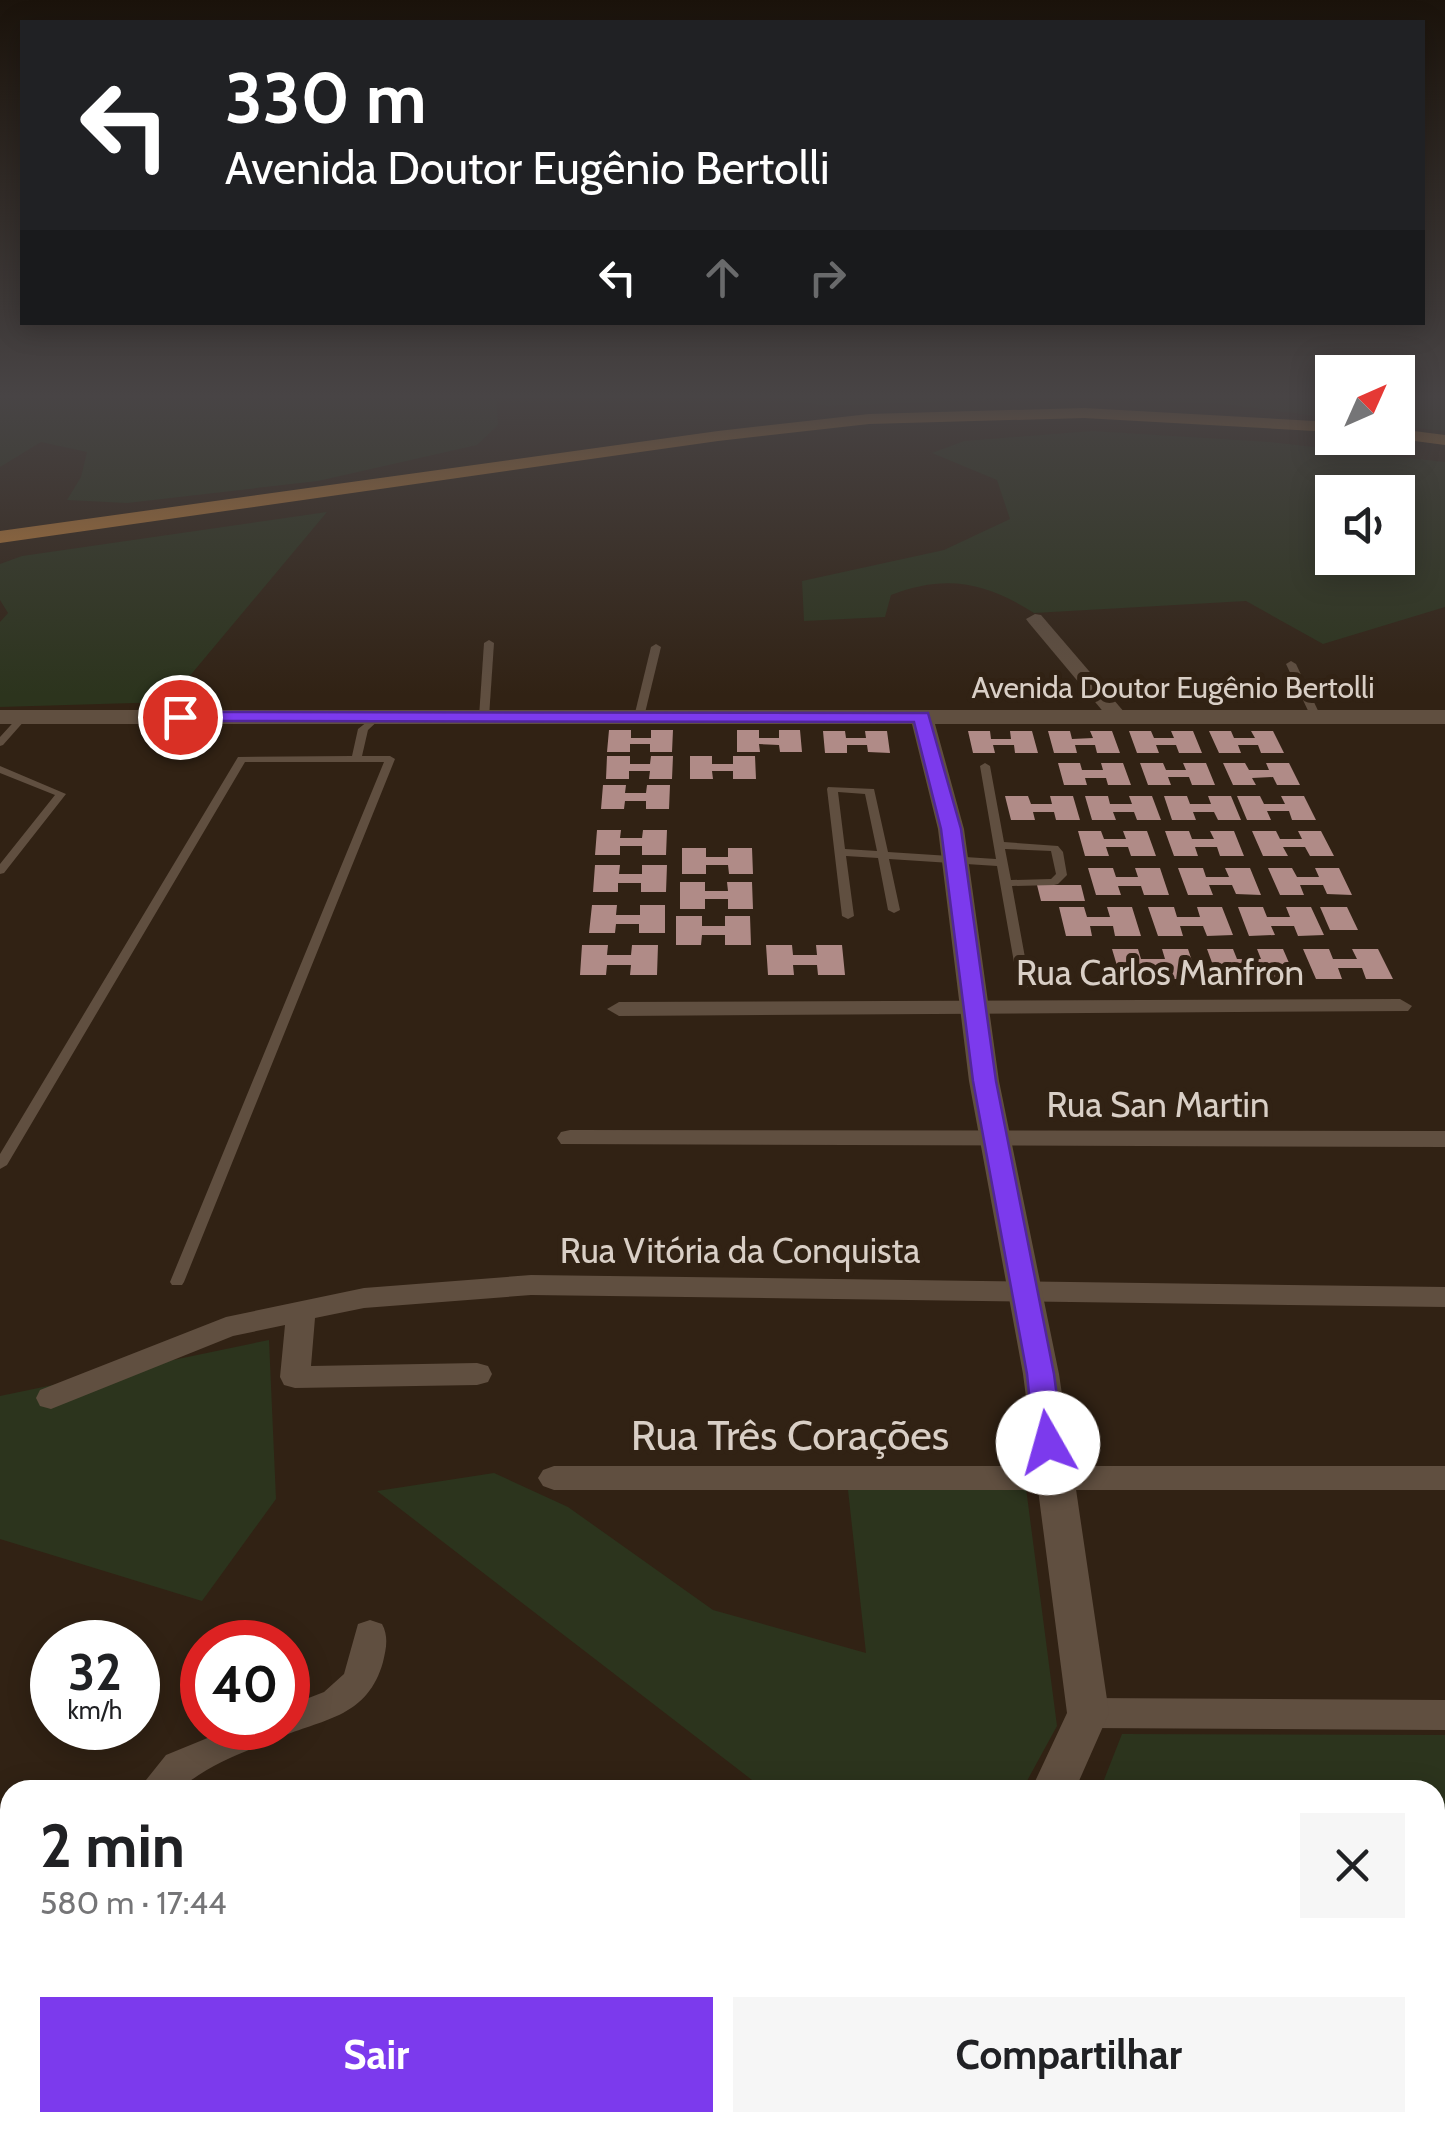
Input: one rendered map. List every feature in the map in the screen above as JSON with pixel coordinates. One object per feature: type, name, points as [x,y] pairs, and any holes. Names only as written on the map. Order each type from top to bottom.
[{"type":"highway","points":[[0,537],[286,496]]},
{"type":"street","points":[[1035,620],[1118,717]]},
{"type":"street","name":"Avenida Doutor Eugênio Bertolli","points":[[12,716],[484,718],[516,723],[639,718],[1445,718]]},
{"type":"street","points":[[922,717],[956,860],[996,1138],[1040,1374],[1088,1713],[1058,1780]]},
{"type":"street","name":"Rua Carlos Manfron","points":[[619,1008],[1400,1006]]},
{"type":"street","name":"Rua San Martin","points":[[570,1138],[1445,1139]]},
{"type":"street","name":"Rua Vitória da Conquista","points":[[51,1398],[226,1327],[364,1298],[531,1286],[1445,1297]]},
{"type":"street","points":[[301,1310],[295,1377],[478,1374]]},
{"type":"street","name":"Rua Três Corações","points":[[554,1478],[1445,1478]]},
{"type":"street","points":[[310,1714],[353,1692],[368,1666],[370,1634]]},
{"type":"street","points":[[1088,1713],[1445,1714]]},
{"type":"street","points":[[166,1780],[179,1766],[217,1750]]},
{"type":"lane","points":[[484,718],[489,643]]},
{"type":"lane","points":[[639,718],[656,647]]},
{"type":"lane","points":[[1290,664],[1316,717]]},
{"type":"lane","points":[[0,743],[12,716]]},
{"type":"lane","points":[[357,756],[363,729],[377,717]]},
{"type":"lane","points":[[0,1165],[242,759],[390,759],[178,1282]]},
{"type":"lane","points":[[985,766],[1024,985]]},
{"type":"lane","points":[[0,769],[61,794],[0,871]]},
{"type":"lane","points":[[848,916],[832,788],[870,791],[886,854],[894,910]]},
{"type":"lane","points":[[1000,845],[1054,848],[1062,875],[1054,882],[1006,883]]},
{"type":"lane","points":[[840,852],[1002,862]]},
{"type":"green space","points":[[69,496],[183,496],[127,503],[67,500]]},
{"type":"green space","points":[[1002,496],[1315,496],[1315,575],[1415,575],[1415,496],[1445,496],[1445,607],[1323,644],[1246,601],[1034,613],[982,588],[947,583],[891,595],[885,617],[804,621],[802,581],[944,550],[1010,519]]},
{"type":"green space","points":[[327,512],[168,702],[0,707],[0,622],[8,613],[0,600],[0,564],[22,556]]},
{"type":"green space","points":[[269,1340],[276,1499],[202,1601],[0,1539],[0,1396]]},
{"type":"green space","points":[[494,1473],[568,1507],[713,1610],[866,1653],[848,1490],[1026,1488],[1057,1726],[1027,1780],[752,1780],[377,1491]]},
{"type":"green space","points":[[1122,1734],[1445,1735],[1445,1780],[1104,1780]]},
{"type":"building","points":[[609,730],[631,730],[631,738],[651,738],[651,730],[673,730],[672,752],[650,752],[650,744],[630,744],[630,752],[607,752]]},
{"type":"building","points":[[737,730],[759,730],[759,738],[779,738],[779,730],[800,730],[802,752],[780,752],[779,745],[759,744],[760,752],[737,752]]},
{"type":"building","points":[[823,731],[845,731],[846,738],[866,738],[865,731],[887,731],[890,753],[868,752],[867,745],[847,745],[847,753],[825,753]]},
{"type":"building","points":[[968,731],[990,731],[991,739],[1011,739],[1010,731],[1032,731],[1038,753],[1015,753],[1014,745],[993,745],[995,753],[973,753]]},
{"type":"building","points":[[1048,731],[1070,731],[1072,739],[1093,738],[1090,731],[1112,731],[1120,753],[1097,753],[1095,745],[1075,745],[1077,753],[1054,753]]},
{"type":"building","points":[[1129,731],[1151,731],[1154,738],[1174,738],[1171,731],[1193,731],[1202,753],[1179,753],[1176,745],[1156,745],[1159,753],[1137,753]]},
{"type":"building","points":[[1209,731],[1231,731],[1234,738],[1255,738],[1251,731],[1273,731],[1284,753],[1261,753],[1258,745],[1238,745],[1241,753],[1219,753]]},
{"type":"building","points":[[607,756],[630,756],[630,764],[650,764],[651,756],[673,756],[672,779],[649,779],[650,771],[629,771],[629,779],[606,779]]},
{"type":"building","points":[[690,756],[712,756],[712,764],[733,764],[733,756],[755,756],[756,779],[733,779],[733,771],[712,771],[713,779],[690,779]]},
{"type":"building","points":[[1058,763],[1080,763],[1082,770],[1103,770],[1101,763],[1123,763],[1131,785],[1108,785],[1106,778],[1085,778],[1087,785],[1064,785]]},
{"type":"building","points":[[1140,763],[1163,763],[1166,770],[1186,770],[1183,763],[1206,763],[1215,785],[1192,785],[1189,777],[1168,777],[1171,785],[1148,785]]},
{"type":"building","points":[[1223,763],[1245,763],[1249,770],[1269,770],[1266,763],[1289,763],[1300,785],[1277,785],[1273,777],[1252,778],[1256,785],[1233,785]]},
{"type":"building","points":[[603,785],[626,785],[625,793],[646,793],[647,785],[670,785],[669,809],[646,809],[646,801],[625,801],[624,809],[601,809]]},
{"type":"building","points":[[1005,796],[1028,796],[1031,804],[1052,804],[1050,796],[1073,796],[1080,820],[1056,820],[1054,812],[1033,812],[1035,820],[1011,820]]},
{"type":"building","points":[[1085,796],[1108,796],[1110,804],[1132,804],[1129,796],[1152,796],[1161,820],[1137,820],[1134,812],[1113,812],[1116,820],[1092,820]]},
{"type":"building","points":[[1164,796],[1187,796],[1190,804],[1211,804],[1208,796],[1231,796],[1241,820],[1218,820],[1214,812],[1193,812],[1196,820],[1172,820]]},
{"type":"building","points":[[1237,796],[1260,796],[1264,804],[1285,804],[1281,796],[1304,796],[1316,820],[1292,820],[1289,811],[1267,811],[1271,820],[1247,820]]},
{"type":"building","points":[[597,830],[621,830],[620,838],[642,838],[643,830],[667,830],[666,855],[642,855],[642,846],[620,846],[620,855],[595,855]]},
{"type":"building","points":[[1078,831],[1101,831],[1104,839],[1126,839],[1123,831],[1147,831],[1156,856],[1131,856],[1128,847],[1106,847],[1109,856],[1085,856]]},
{"type":"building","points":[[1165,831],[1189,831],[1192,839],[1214,839],[1210,831],[1234,831],[1244,856],[1220,856],[1217,847],[1195,847],[1198,856],[1174,856]]},
{"type":"building","points":[[1252,831],[1276,831],[1280,839],[1302,839],[1298,831],[1321,831],[1334,856],[1310,856],[1305,847],[1283,847],[1288,856],[1263,856]]},
{"type":"building","points":[[682,848],[706,848],[706,857],[728,857],[728,848],[752,848],[753,874],[729,874],[728,865],[706,865],[706,874],[682,874]]},
{"type":"building","points":[[595,865],[620,865],[619,874],[642,874],[642,865],[667,865],[666,892],[641,892],[641,883],[618,883],[618,892],[593,892]]},
{"type":"building","points":[[1088,868],[1113,868],[1116,877],[1138,877],[1135,868],[1160,868],[1169,895],[1144,895],[1141,886],[1118,886],[1121,895],[1096,895]]},
{"type":"building","points":[[1178,868],[1203,868],[1206,877],[1229,877],[1225,868],[1250,868],[1261,895],[1236,894],[1232,885],[1209,885],[1213,895],[1188,895]]},
{"type":"building","points":[[1268,868],[1292,868],[1297,877],[1319,877],[1315,868],[1339,868],[1352,895],[1327,894],[1323,885],[1300,885],[1304,895],[1280,895]]},
{"type":"building","points":[[680,882],[705,882],[705,891],[728,891],[727,882],[752,882],[753,909],[728,909],[728,899],[705,899],[705,909],[680,909]]},
{"type":"building","points":[[1037,885],[1081,885],[1085,901],[1041,901]]},
{"type":"building","points":[[592,905],[617,905],[616,915],[640,915],[640,905],[665,905],[665,933],[639,933],[639,924],[616,924],[615,933],[589,933]]},
{"type":"building","points":[[1059,907],[1084,907],[1087,917],[1110,917],[1107,907],[1132,907],[1141,936],[1115,936],[1113,926],[1090,926],[1092,936],[1066,936]]},
{"type":"building","points":[[1148,907],[1174,907],[1177,917],[1200,917],[1197,907],[1222,907],[1233,935],[1207,936],[1203,926],[1180,926],[1183,936],[1158,936]]},
{"type":"building","points":[[1238,907],[1263,907],[1267,917],[1290,917],[1286,907],[1311,907],[1324,935],[1298,936],[1294,926],[1271,926],[1275,935],[1249,936]]},
{"type":"building","points":[[1320,907],[1347,907],[1358,930],[1330,930]]},
{"type":"building","points":[[676,916],[702,916],[702,926],[725,926],[725,916],[750,916],[751,945],[725,945],[725,935],[702,935],[701,945],[676,945]]},
{"type":"building","points":[[582,945],[608,945],[607,955],[631,955],[632,945],[658,945],[657,975],[630,975],[631,965],[607,965],[606,975],[580,975]]},
{"type":"building","points":[[766,945],[792,945],[793,955],[817,955],[816,945],[842,945],[845,975],[818,975],[817,965],[793,965],[794,975],[768,975]]},
{"type":"building","points":[[1112,949],[1138,949],[1141,959],[1165,959],[1162,949],[1188,949],[1198,979],[1172,979],[1168,969],[1144,969],[1147,979],[1121,979]]},
{"type":"building","points":[[1207,949],[1233,949],[1237,959],[1261,959],[1257,949],[1283,949],[1296,979],[1269,979],[1265,969],[1241,969],[1245,979],[1218,979]]},
{"type":"building","points":[[1303,949],[1329,949],[1333,959],[1357,959],[1352,949],[1378,949],[1393,979],[1366,979],[1362,968],[1338,968],[1342,979],[1316,979]]},
{"type":"route","points":[[180,717],[922,717],[951,829],[984,1081],[1040,1374],[1048,1443]]}]
